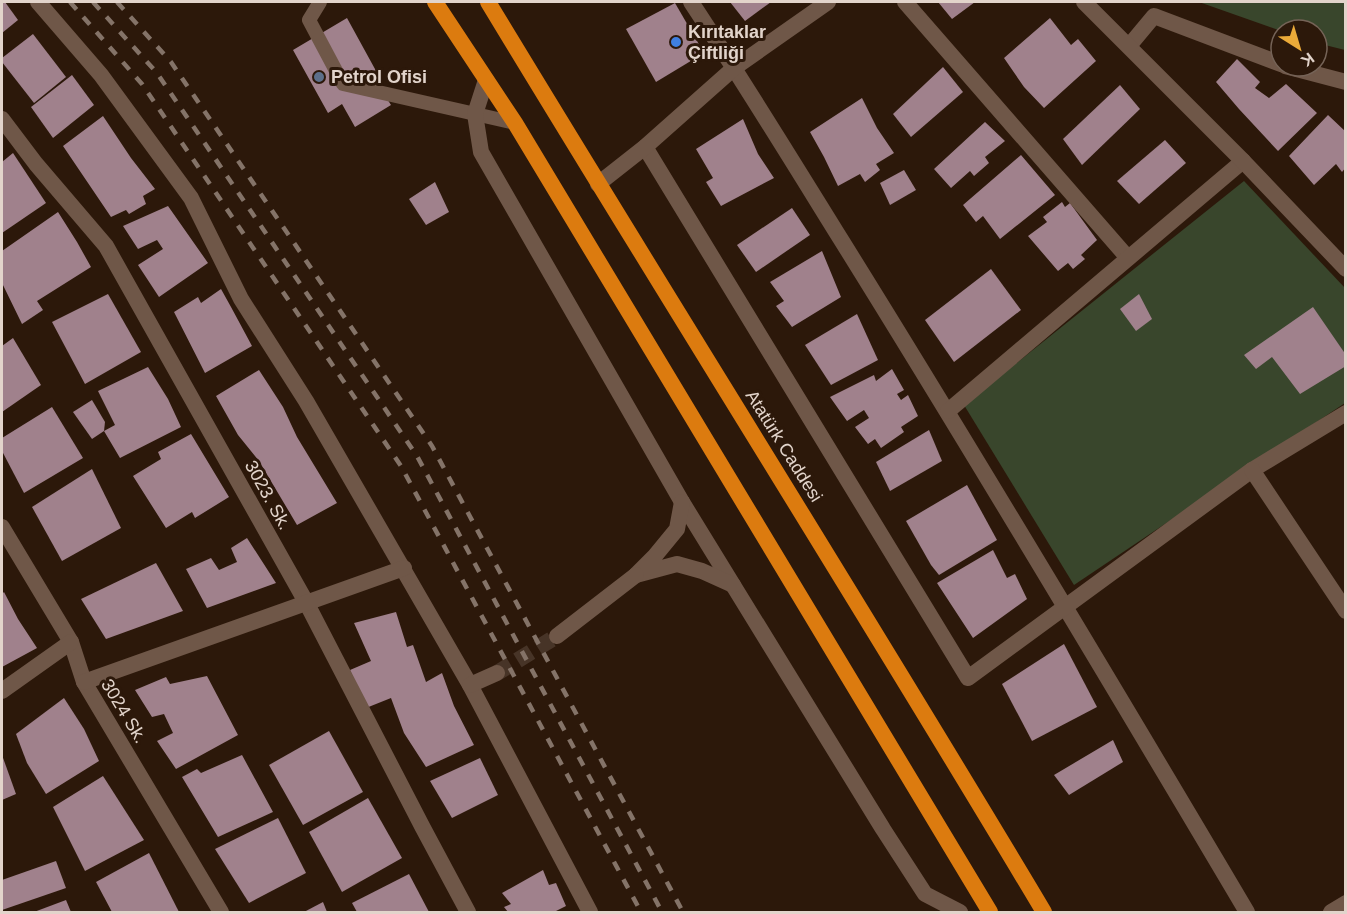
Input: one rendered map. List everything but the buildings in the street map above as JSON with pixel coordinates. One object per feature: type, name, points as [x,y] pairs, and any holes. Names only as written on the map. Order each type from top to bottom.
[{"type":"highway","points":[[435,2],[515,123],[990,912]]},
{"type":"highway","name":"Atatürk Caddesi","points":[[488,2],[1044,912]]},
{"type":"street","points":[[38,2],[101,75],[191,198],[241,299],[306,401],[404,568],[470,686],[590,912]]},
{"type":"street","points":[[691,2],[948,411],[1247,912]]},
{"type":"street","points":[[598,184],[645,147],[734,68],[828,2]]},
{"type":"street","points":[[904,2],[1128,258]]},
{"type":"street","points":[[1084,2],[1243,161],[1346,269]]},
{"type":"street","points":[[1129,46],[1154,16],[1269,60]]},
{"type":"street","points":[[1329,77],[1346,82]]},
{"type":"street","points":[[486,80],[475,114],[481,152],[682,502],[925,894],[960,912]]},
{"type":"street","name":"3023. Sk.","points":[[2,119],[36,164],[106,246],[306,602],[468,912]]},
{"type":"street","points":[[645,147],[968,678],[1252,470],[1346,413]]},
{"type":"street","points":[[948,411],[1243,161]]},
{"type":"street","points":[[1252,470],[1346,611]]},
{"type":"street","points":[[557,636],[636,574],[654,557],[677,529],[682,502]]},
{"type":"street","name":"3024 Sk.","points":[[2,526],[70,642],[84,682],[221,912]]},
{"type":"street","points":[[636,574],[677,564],[702,571],[733,585]]},
{"type":"street","points":[[84,682],[404,568]]},
{"type":"street","points":[[2,691],[70,642]]},
{"type":"street","points":[[470,686],[497,673]]},
{"type":"street","points":[[1331,912],[1346,903]]},
{"type":"lane","points":[[320,2],[309,20],[343,84],[515,123]]},
{"type":"green space","points":[[1199,2],[1345,2],[1345,50],[1329,46],[1329,18],[1269,18],[1269,27]]},
{"type":"green space","points":[[1244,181],[1345,288],[1345,403],[1074,585],[964,405]]},
{"type":"tunnel","points":[[497,673],[557,636]]},
{"type":"railway","points":[[70,2],[142,84],[401,466],[641,912]]},
{"type":"railway","points":[[93,2],[157,73],[417,456],[662,912]]},
{"type":"railway","points":[[117,2],[171,62],[432,446],[683,912]]},
{"type":"place","name":"Kırıtaklar Çiftliği","points":[[676,42]]},
{"type":"place","name":"Petrol Ofisi","points":[[319,77]]}]
